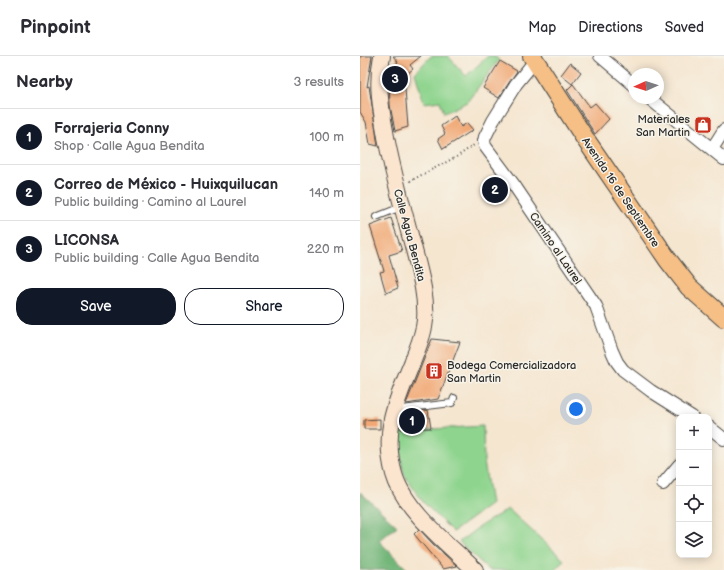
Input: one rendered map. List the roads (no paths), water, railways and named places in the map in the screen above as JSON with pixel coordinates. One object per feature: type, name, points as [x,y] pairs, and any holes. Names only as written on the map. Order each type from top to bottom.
[{"type":"main road","name":"Calle Agua Bendita","points":[[382,56],[378,76],[380,106],[389,154],[423,284],[425,320],[421,341],[392,413],[389,444],[391,459],[399,488],[408,503],[420,517],[475,570]]},
{"type":"main road","name":"Avenida 16 de Septiembre","points":[[533,59],[664,255],[690,287],[724,318]]},
{"type":"street","points":[[600,56],[628,80]]},
{"type":"street","name":"Camino al Laurel","points":[[533,59],[516,84],[485,137],[485,146],[514,185],[596,306],[612,351],[623,370],[651,391],[687,414]]},
{"type":"street","points":[[656,104],[724,159]]},
{"type":"street","points":[[712,149],[724,130]]},
{"type":"street","points":[[712,430],[724,439]]},
{"type":"street","points":[[663,484],[676,469]]},
{"type":"lane","points":[[376,217],[402,206]]},
{"type":"lane","points":[[402,409],[452,403],[454,398]]},
{"type":"place","name":"LICONSA","points":[[395,79]]},
{"type":"place","name":"Materiales San Martin","points":[[703,125]]},
{"type":"place","name":"Correo de México - Huixquilucan","points":[[495,190]]},
{"type":"place","name":"Bodega Comercializadora San Martin","points":[[434,371]]},
{"type":"place","name":"Forrajeria Conny","points":[[412,421]]}]
